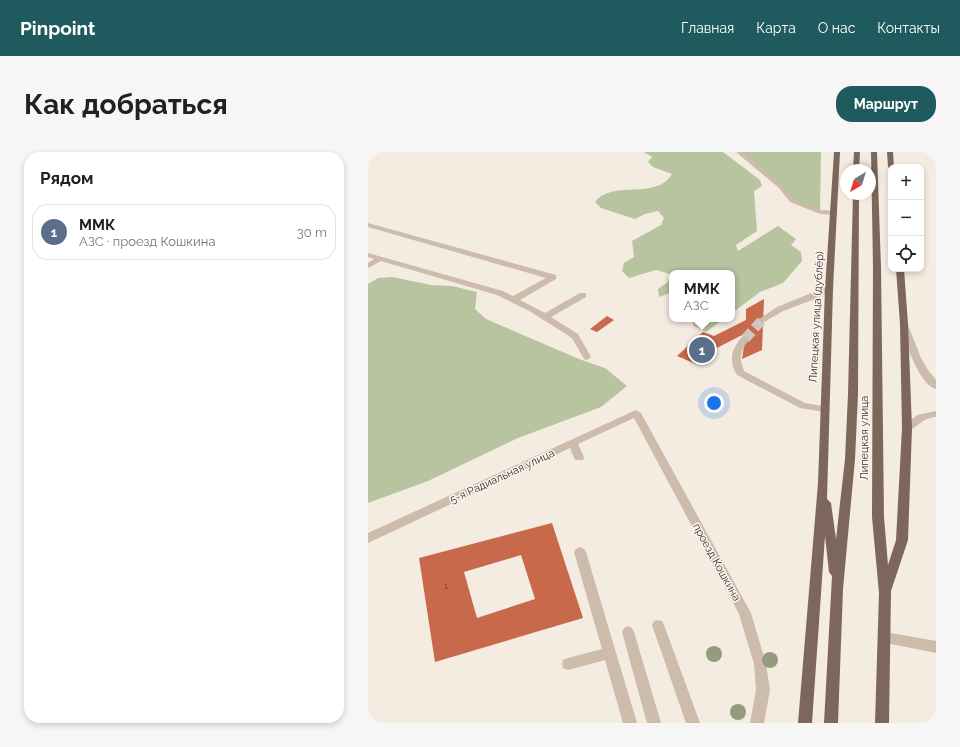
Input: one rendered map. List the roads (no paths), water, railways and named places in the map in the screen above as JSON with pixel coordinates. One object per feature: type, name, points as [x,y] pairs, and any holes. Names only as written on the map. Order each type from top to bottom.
[{"type":"main road","name":"Липецкая улица (дублёр)","points":[[805,723],[823,483],[829,289],[837,152]]},
{"type":"main road","points":[[856,164],[857,152]]},
{"type":"main road","name":"Липецкая улица","points":[[874,152],[877,267],[878,518],[885,593],[882,723]]},
{"type":"main road","points":[[890,152],[891,164]]},
{"type":"main road","name":"Липецкая улица","points":[[831,723],[838,589],[850,459],[853,394],[856,200]]},
{"type":"main road","points":[[885,593],[902,540],[907,428],[904,324],[900,272]]},
{"type":"main road","name":"Липецкая улица (дублёр)","points":[[823,483],[838,589]]},
{"type":"street","points":[[739,152],[781,187],[792,201],[820,212],[834,213]]},
{"type":"street","points":[[368,225],[553,277],[513,300]]},
{"type":"street","points":[[368,255],[500,293],[545,317],[575,336],[587,357]]},
{"type":"street","points":[[368,266],[379,259]]},
{"type":"street","points":[[763,320],[780,309],[829,289]]},
{"type":"street","points":[[545,317],[583,295]]},
{"type":"street","points":[[904,324],[919,365],[925,375],[936,386]]},
{"type":"street","points":[[745,339],[737,350],[736,362],[740,373],[803,406],[825,409]]},
{"type":"street","name":"5-я Радиальная улица","points":[[368,538],[636,413]]},
{"type":"street","name":"проезд Кошкина","points":[[636,413],[745,613],[760,664],[763,690],[758,723]]},
{"type":"street","points":[[907,428],[917,419],[927,414],[936,414]]},
{"type":"street","points":[[572,443],[579,457]]},
{"type":"street","points":[[580,552],[630,723]]},
{"type":"street","points":[[658,625],[693,723]]},
{"type":"street","points":[[628,632],[654,723]]},
{"type":"street","points":[[885,638],[936,647]]},
{"type":"street","points":[[568,664],[610,653]]},
{"type":"tunnel","points":[[745,339],[763,319]]},
{"type":"place","name":"ММК","points":[[702,350]]}]
